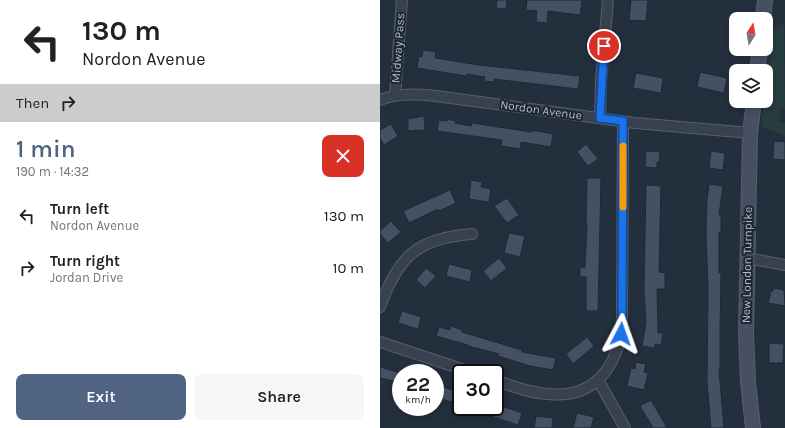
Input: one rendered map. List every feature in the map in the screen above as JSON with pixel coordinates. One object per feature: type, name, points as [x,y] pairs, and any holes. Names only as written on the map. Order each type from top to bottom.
[{"type":"main road","points":[[764,12],[765,0]]},
{"type":"main road","name":"New London Turnpike","points":[[753,108],[750,133],[746,334],[748,381],[753,428]]},
{"type":"street","name":"Midway Pass","points":[[395,96],[402,0]]},
{"type":"street","points":[[600,118],[601,81],[608,0]]},
{"type":"street","name":"Nordon Avenue","points":[[380,100],[395,96],[413,94],[436,96],[623,121],[750,133]]},
{"type":"street","points":[[504,383],[534,392],[560,395],[579,391],[598,380],[608,368],[614,357],[620,340],[622,326],[623,121]]},
{"type":"street","points":[[380,307],[394,273],[412,253],[435,241],[472,234]]},
{"type":"street","points":[[747,258],[785,265]]},
{"type":"street","points":[[380,342],[452,366]]},
{"type":"street","points":[[598,380],[626,428]]},
{"type":"green space","points":[[784,21],[785,110],[781,109],[779,122],[785,123],[785,136],[761,126],[763,108],[773,108],[773,64],[769,64],[770,56],[773,56],[774,28],[776,25],[784,24]]},
{"type":"building","points":[[497,0],[507,0],[506,9],[496,8]]},
{"type":"building","points":[[527,0],[582,0],[580,15],[548,11],[547,23],[536,22],[537,11],[526,10]]},
{"type":"building","points":[[631,0],[648,0],[646,21],[629,20]]},
{"type":"building","points":[[423,50],[436,52],[435,58],[479,65],[580,76],[578,89],[494,79],[494,82],[484,81],[485,77],[467,74],[466,76],[417,68],[419,56],[422,57]]},
{"type":"building","points":[[700,72],[727,78],[724,93],[697,87]]},
{"type":"building","points":[[636,73],[663,78],[661,93],[633,88]]},
{"type":"building","points":[[424,116],[425,130],[408,131],[408,119]]},
{"type":"building","points":[[447,119],[456,121],[455,123],[471,126],[472,123],[553,134],[551,147],[521,142],[520,149],[501,146],[502,140],[437,131],[439,120],[447,121]]},
{"type":"building","points":[[391,124],[398,136],[384,145],[380,138],[380,130]]},
{"type":"building","points":[[774,141],[785,142],[785,160],[773,159]]},
{"type":"building","points":[[586,144],[598,159],[588,166],[577,152]]},
{"type":"building","points":[[646,151],[660,152],[657,168],[645,167]]},
{"type":"building","points":[[711,151],[725,153],[723,170],[709,168]]},
{"type":"building","points":[[587,178],[601,178],[598,311],[586,311],[586,277],[580,277],[580,267],[585,268]]},
{"type":"building","points":[[471,180],[482,182],[481,187],[491,189],[489,202],[469,199]]},
{"type":"building","points":[[709,184],[723,186],[719,215],[721,215],[721,232],[719,232],[719,273],[721,273],[719,369],[724,428],[711,428],[707,382],[708,289],[706,232]]},
{"type":"building","points":[[646,185],[661,186],[659,272],[665,273],[665,289],[657,289],[658,333],[663,333],[661,345],[655,344],[655,348],[642,346],[646,323],[644,289]]},
{"type":"building","points":[[450,190],[456,203],[439,211],[438,209],[409,223],[403,211]]},
{"type":"building","points":[[507,198],[519,215],[507,223],[494,206]]},
{"type":"building","points":[[391,221],[401,232],[388,243],[380,234],[380,231]]},
{"type":"building","points":[[509,233],[525,236],[520,257],[504,253]]},
{"type":"building","points":[[499,258],[507,268],[491,281],[483,271]]},
{"type":"building","points":[[449,264],[472,270],[470,282],[446,276]]},
{"type":"building","points":[[426,268],[436,276],[425,288],[416,280]]},
{"type":"building","points":[[773,288],[784,290],[785,306],[768,303]]},
{"type":"building","points":[[402,311],[421,317],[418,329],[398,323]]},
{"type":"building","points":[[451,326],[462,330],[462,332],[522,350],[522,352],[556,358],[553,370],[530,366],[498,356],[499,354],[436,336],[439,327],[450,330]]},
{"type":"building","points":[[587,337],[594,346],[573,364],[566,354]]},
{"type":"building","points":[[769,343],[784,344],[783,363],[769,363]]},
{"type":"building","points":[[636,362],[646,364],[644,372],[648,373],[644,390],[627,386],[631,368],[635,369]]},
{"type":"building","points":[[380,367],[392,370],[392,381],[380,378]]},
{"type":"building","points":[[444,387],[452,390],[452,402],[444,400]]},
{"type":"building","points":[[651,400],[667,428],[653,428],[640,406]]},
{"type":"building","points":[[504,407],[522,413],[518,425],[490,416],[504,416]]},
{"type":"building","points":[[577,413],[594,417],[591,428],[573,428]]},
{"type":"building","points":[[536,416],[553,418],[552,428],[534,428]]},
{"type":"slow traffic","points":[[623,146],[623,207]]},
{"type":"route","points":[[604,46],[600,118],[623,121],[621,334]]}]
